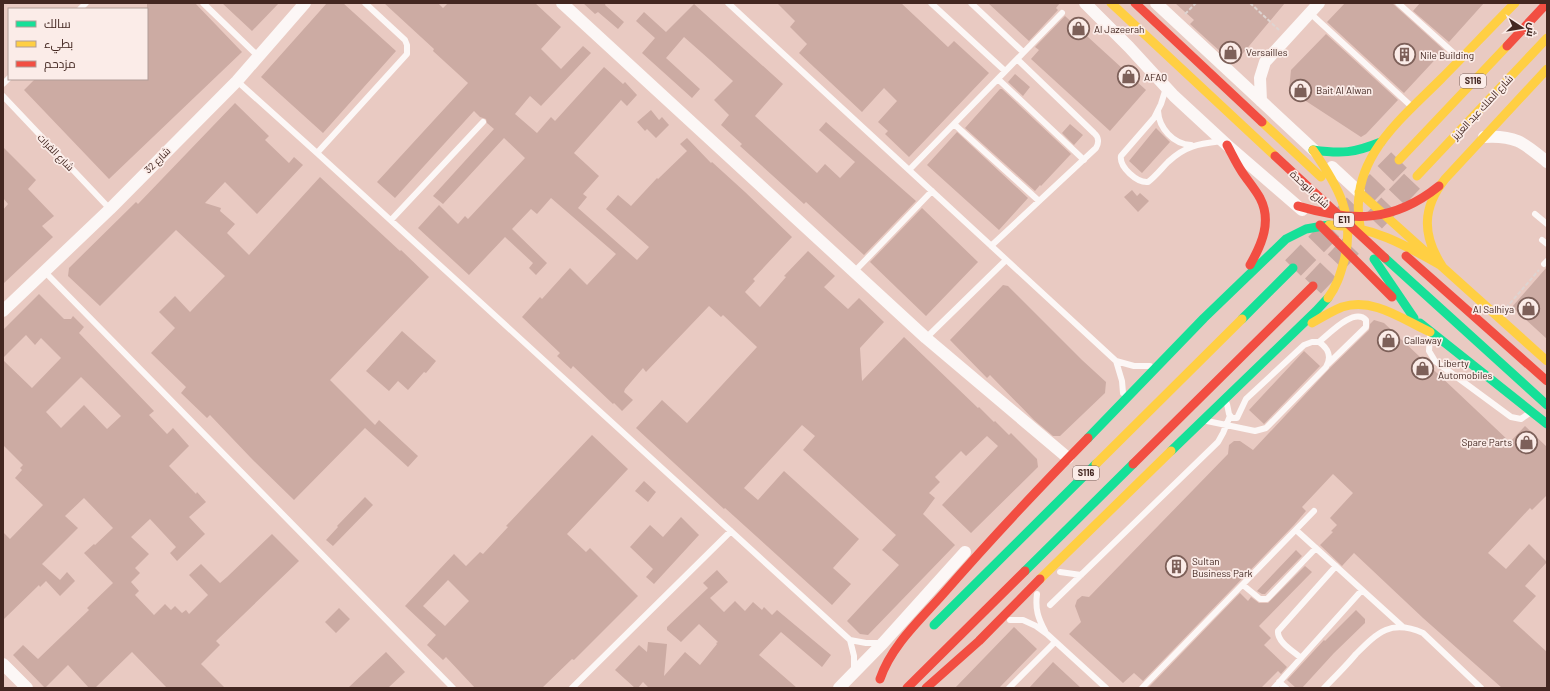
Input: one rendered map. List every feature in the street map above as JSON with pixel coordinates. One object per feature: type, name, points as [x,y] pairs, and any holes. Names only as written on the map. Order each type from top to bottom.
[{"type":"main road","name":"شارع الوحدة","points":[[1111,3],[1373,248],[1547,405]]},
{"type":"main road","name":"شارع الوحدة","points":[[1135,3],[1390,242],[1547,381]]},
{"type":"main road","points":[[1414,318],[1373,258],[1363,238],[1358,216],[1357,200],[1364,175],[1370,160],[1381,142],[1412,107],[1515,3]]},
{"type":"main road","name":"S116","points":[[1399,160],[1547,3]]},
{"type":"main road","name":"شارع الملك عبد العزيز","points":[[1417,176],[1547,38]]},
{"type":"main road","points":[[1298,206],[1322,213],[1358,216],[1383,215],[1402,209],[1429,193],[1443,182],[1547,69]]},
{"type":"main road","points":[[1313,150],[1338,154],[1353,153],[1381,142]]},
{"type":"main road","points":[[1225,143],[1238,166],[1260,197],[1265,213],[1266,222],[1264,238],[1243,279]]},
{"type":"main road","points":[[926,688],[979,640],[1226,396],[1294,333],[1330,294],[1339,281],[1346,251],[1347,215],[1341,195],[1331,176],[1313,150]]},
{"type":"main road","points":[[1364,175],[1369,190],[1376,199],[1386,206],[1402,209]]},
{"type":"main road","points":[[1442,266],[1430,246],[1427,224],[1431,202],[1443,182]]},
{"type":"main road","points":[[1360,192],[1383,215],[1547,361]]},
{"type":"main road","points":[[901,658],[878,681],[886,663],[901,641],[1001,528],[1243,279],[1286,239],[1302,230],[1320,226],[1347,225],[1360,227],[1389,238],[1442,266]]},
{"type":"main road","points":[[1320,226],[1430,332],[1547,424]]},
{"type":"main road","points":[[1302,230],[1318,233],[1332,241],[1339,252],[1341,270]]},
{"type":"main road","name":"S116","points":[[927,632],[1293,268]]},
{"type":"main road","name":"S116","points":[[907,688],[1313,286]]},
{"type":"main road","points":[[1294,333],[1334,310],[1354,304],[1377,307],[1430,332]]},
{"type":"street","name":"شارع 32","points":[[3,312],[110,208],[236,80],[305,3]]},
{"type":"street","points":[[562,3],[926,338],[1068,458]]},
{"type":"street","points":[[1085,3],[1129,47],[1166,88],[1225,143],[1320,226]]},
{"type":"street","points":[[1156,3],[1360,192]]},
{"type":"street","points":[[1261,101],[1260,78],[1262,67],[1287,37],[1319,3]]},
{"type":"street","points":[[1500,18],[1504,3]]},
{"type":"street","points":[[1483,137],[1497,136],[1511,138],[1524,143],[1547,162]]},
{"type":"street","points":[[941,688],[1091,540],[1099,526],[1101,518]]},
{"type":"street","points":[[839,688],[966,551],[986,535],[1001,528]]},
{"type":"street","points":[[3,664],[27,688]]},
{"type":"lane","points":[[203,3],[258,56]]},
{"type":"lane","points":[[318,153],[407,54],[407,45],[405,40],[365,3]]},
{"type":"lane","points":[[728,3],[1116,361],[1138,366],[1161,363]]},
{"type":"lane","points":[[931,3],[1005,71]]},
{"type":"lane","points":[[971,3],[1024,52]]},
{"type":"lane","points":[[1398,3],[1461,59]]},
{"type":"lane","points":[[909,170],[1062,13]]},
{"type":"lane","points":[[1310,13],[1412,107]]},
{"type":"lane","points":[[991,246],[1084,160],[1098,145],[1097,135],[1016,59]]},
{"type":"lane","points":[[998,79],[1084,160]]},
{"type":"lane","points":[[236,80],[318,153],[850,640],[866,643],[882,643]]},
{"type":"lane","points":[[1166,88],[1158,111],[1149,125],[1123,153],[1120,160],[1122,166],[1138,180],[1148,182],[1175,156],[1193,145]]},
{"type":"lane","name":"شارع الفرات","points":[[3,97],[110,208]]},
{"type":"lane","points":[[1158,111],[1158,117],[1163,128],[1175,140],[1187,145],[1225,143]]},
{"type":"lane","points":[[391,220],[483,122]]},
{"type":"lane","points":[[954,124],[1039,201]]},
{"type":"lane","points":[[854,272],[932,191]]},
{"type":"lane","points":[[1535,214],[1547,224]]},
{"type":"lane","points":[[926,338],[1006,260]]},
{"type":"lane","points":[[44,271],[453,688]]},
{"type":"lane","points":[[1202,420],[1255,431],[1266,428],[1366,327],[1366,320],[1359,316],[1351,317],[1319,342],[1312,342],[1304,345],[1246,399],[1237,418],[1232,418],[1230,416]]},
{"type":"lane","points":[[1430,332],[1429,351],[1435,362],[1511,417],[1521,419],[1526,417],[1532,411]]},
{"type":"lane","points":[[1319,342],[1328,351],[1328,364]]},
{"type":"lane","points":[[1116,361],[1122,381],[1123,401]]},
{"type":"lane","points":[[1050,605],[1218,442],[1230,416],[1227,408],[1226,396]]},
{"type":"lane","points":[[1142,688],[1314,511]]},
{"type":"lane","points":[[1296,530],[1403,627]]},
{"type":"lane","points":[[572,688],[731,531]]},
{"type":"lane","points":[[1243,584],[1260,599],[1267,599],[1316,548]]},
{"type":"lane","points":[[1301,658],[1280,639],[1278,631],[1336,566]]},
{"type":"lane","points":[[1060,572],[1081,575]]},
{"type":"lane","points":[[1274,688],[1362,590]]},
{"type":"lane","points":[[1036,594],[1036,613],[1046,634]]},
{"type":"lane","points":[[1010,620],[1027,622],[1046,634],[1106,688]]},
{"type":"lane","points":[[1324,688],[1376,635],[1393,628],[1403,627],[1414,629],[1423,633],[1481,688]]},
{"type":"lane","points":[[850,640],[854,656],[854,672]]},
{"type":"lane","points":[[1010,688],[1055,642]]},
{"type":"lane","points":[[1279,682],[1286,688]]},
{"type":"path","points":[[1177,23],[1196,3]]},
{"type":"path","points":[[1250,3],[1287,37]]},
{"type":"path","points":[[1500,303],[1506,308],[1545,263]]},
{"type":"building","points":[[147,3],[195,3],[242,52],[109,179],[24,90],[34,80],[148,80]]},
{"type":"building","points":[[222,3],[279,3],[252,31]]},
{"type":"building","points":[[327,3],[343,3],[396,51],[323,133],[261,77]]},
{"type":"building","points":[[384,3],[438,3],[443,8],[448,3],[535,3],[561,27],[541,49],[561,69],[583,46],[591,53],[541,106],[530,96],[515,114],[537,133],[551,117],[555,121],[604,67],[623,84],[625,82],[637,95],[627,106],[621,100],[574,153],[599,176],[583,194],[587,197],[578,208],[637,260],[649,247],[606,209],[618,195],[631,206],[657,178],[658,179],[687,151],[680,144],[687,138],[711,163],[712,162],[745,192],[792,237],[753,279],[755,281],[745,292],[760,307],[786,277],[784,276],[808,251],[835,276],[824,287],[848,309],[859,298],[884,322],[860,348],[862,381],[904,337],[978,408],[979,407],[1009,435],[1011,433],[1037,459],[1038,467],[971,533],[942,505],[998,446],[987,436],[966,456],[961,451],[935,477],[940,482],[929,493],[935,498],[923,514],[955,545],[868,635],[860,634],[847,621],[899,565],[882,550],[896,535],[803,450],[815,436],[802,425],[744,488],[758,500],[784,471],[859,539],[833,568],[851,584],[832,605],[636,428],[662,400],[687,423],[757,347],[723,315],[721,317],[709,306],[646,372],[643,368],[625,389],[624,392],[633,400],[622,411],[573,366],[571,369],[557,356],[560,353],[522,317],[540,297],[542,299],[570,268],[587,285],[616,254],[551,198],[537,214],[531,209],[512,229],[547,263],[536,275],[529,268],[533,263],[505,237],[469,275],[418,228],[439,205],[458,224],[465,216],[468,219],[525,158],[504,138],[443,204],[433,196],[494,129],[487,123],[486,119],[480,117],[474,111],[395,198],[377,182],[468,83]]},
{"type":"building","points":[[583,3],[606,3],[605,5],[624,22],[618,29],[598,12],[595,14]]},
{"type":"building","points":[[777,3],[901,3],[948,47],[954,41],[989,73],[909,157],[885,134],[888,131],[878,122],[897,101],[884,88],[862,112],[799,53],[807,44],[790,27],[795,21]]},
{"type":"building","points":[[988,3],[1060,3],[1056,8],[1058,10],[1029,41]]},
{"type":"building","points":[[1175,3],[1285,3],[1234,64],[1190,24],[1194,20]]},
{"type":"building","points":[[1345,3],[1392,3],[1444,50],[1404,93],[1327,22]]},
{"type":"building","points":[[1420,3],[1484,3],[1449,42],[1413,11]]},
{"type":"building","points":[[694,4],[783,84],[755,116],[817,173],[825,164],[840,178],[855,162],[819,130],[826,122],[916,201],[864,255],[806,202],[804,204],[740,146],[742,144],[721,125],[729,115],[714,100],[733,81],[710,60],[684,37],[666,58],[700,89],[692,98],[642,53],[655,38],[636,21],[644,12],[666,32]]},
{"type":"building","points":[[1065,16],[1146,90],[1110,131],[1031,59],[1039,50],[1035,47]]},
{"type":"building","points":[[1326,34],[1398,100],[1366,134],[1361,137],[1289,90],[1291,70]]},
{"type":"building","points":[[1015,74],[1030,87],[1023,96],[1008,82]]},
{"type":"building","points":[[1000,89],[1002,89],[1071,154],[1035,191],[965,128]]},
{"type":"building","points":[[235,103],[269,136],[265,140],[289,163],[294,157],[303,165],[257,214],[225,182],[205,203],[221,208],[220,211],[235,224],[227,233],[249,255],[320,177],[429,277],[330,380],[375,425],[379,420],[418,456],[408,467],[365,428],[294,500],[210,415],[207,418],[181,393],[186,387],[151,353],[175,328],[159,312],[175,296],[190,312],[225,276],[176,230],[100,306],[68,276],[69,268],[136,202],[138,204]]},
{"type":"building","points":[[651,110],[659,120],[662,117],[669,125],[656,138],[647,129],[645,131],[637,122]]},
{"type":"building","points":[[1070,124],[1083,135],[1074,145],[1062,133]]},
{"type":"building","points":[[1156,128],[1170,142],[1142,173],[1129,161]]},
{"type":"building","points":[[957,132],[1028,198],[999,230],[927,165]]},
{"type":"building","points":[[3,147],[36,180],[28,189],[54,216],[42,226],[53,237],[3,284],[3,210],[8,204],[3,198]]},
{"type":"building","points":[[1132,190],[1137,196],[1140,193],[1149,201],[1138,212],[1124,197]]},
{"type":"building","points":[[922,208],[978,262],[926,316],[870,262]]},
{"type":"building","points":[[1547,267],[1547,339],[1512,307]]},
{"type":"building","points":[[1003,285],[1008,286],[1106,382],[1105,393],[1060,436],[1053,436],[1034,420],[990,375],[987,378],[950,340]]},
{"type":"building","points":[[39,294],[64,319],[71,319],[73,316],[84,327],[79,333],[154,411],[149,415],[167,434],[173,428],[189,446],[169,466],[196,494],[197,492],[206,502],[189,517],[205,534],[177,561],[170,553],[176,547],[150,519],[131,537],[149,554],[135,568],[140,573],[131,582],[139,591],[135,595],[154,615],[165,604],[171,610],[175,606],[182,613],[186,610],[189,614],[208,595],[189,575],[201,564],[220,583],[272,534],[299,561],[216,641],[220,645],[201,664],[225,688],[167,688],[132,652],[95,688],[89,688],[68,665],[45,688],[13,655],[23,645],[38,659],[89,610],[87,608],[113,583],[84,553],[113,528],[84,498],[65,516],[78,528],[42,564],[60,580],[67,572],[75,581],[60,596],[46,581],[40,587],[39,585],[3,620],[3,532],[10,539],[43,505],[15,478],[22,470],[20,468],[23,465],[3,445],[3,360],[32,388],[61,358],[41,338],[35,345],[26,335],[3,358],[3,330]],"holes":[[[81,377],[121,416],[107,429],[84,405],[61,428],[46,412]]]},
{"type":"building","points":[[1374,320],[1384,323],[1510,442],[1525,426],[1547,447],[1547,495],[1532,510],[1530,508],[1488,553],[1506,569],[1529,544],[1547,562],[1525,586],[1536,596],[1513,621],[1547,652],[1547,688],[1502,688],[1423,618],[1354,553],[1342,566],[1320,545],[1333,532],[1331,531],[1337,525],[1330,518],[1353,493],[1333,474],[1302,507],[1306,511],[1294,525],[1143,681],[1134,673],[1123,683],[1069,634],[1081,622],[1075,606],[1077,600],[1082,596],[1089,597],[1228,454],[1229,445],[1234,441],[1240,441],[1253,450],[1331,367],[1369,330],[1370,324]]},
{"type":"building","points":[[402,331],[436,361],[408,390],[398,381],[389,391],[366,371]]},
{"type":"building","points":[[1304,351],[1320,366],[1264,424],[1249,410]]},
{"type":"building","points":[[592,435],[628,469],[567,534],[586,552],[590,548],[638,596],[574,660],[572,659],[542,688],[475,688],[446,657],[443,660],[427,645],[436,635],[405,606],[454,554],[466,566],[480,552],[483,554],[508,527],[506,526]],"holes":[[[448,580],[469,601],[445,626],[423,606]]]},
{"type":"building","points":[[644,481],[656,492],[648,502],[635,491]]},
{"type":"building","points":[[365,497],[373,505],[333,546],[326,540],[338,527],[337,526]]},
{"type":"building","points":[[681,517],[699,535],[654,584],[646,577],[653,569],[630,547],[650,525],[663,537]]},
{"type":"building","points":[[1296,550],[1302,556],[1265,594],[1257,591]]},
{"type":"building","points":[[1305,566],[1312,572],[1259,626],[1271,638],[1264,645],[1287,667],[1281,674],[1278,671],[1261,688],[1149,687],[1240,593],[1248,601],[1251,597],[1259,603],[1268,603]]},
{"type":"building","points":[[717,570],[728,582],[710,598],[724,612],[735,601],[745,611],[753,602],[762,610],[764,607],[772,615],[777,610],[831,655],[822,667],[781,632],[759,655],[797,688],[649,688],[643,682],[638,688],[635,688],[615,670],[639,645],[647,652],[648,642],[667,644],[664,676],[685,652],[700,665],[717,644],[716,643],[718,642],[699,624],[681,642],[667,630],[667,627],[708,588],[703,583]]},
{"type":"building","points":[[339,608],[350,619],[336,633],[325,622]]},
{"type":"building","points":[[1356,610],[1365,619],[1365,623],[1334,653],[1302,688],[1296,688],[1287,680],[1324,640],[1325,641]]},
{"type":"building","points":[[1014,627],[1037,649],[999,688],[955,688]]},
{"type":"building","points":[[386,652],[405,672],[388,688],[348,688]]},
{"type":"building","points":[[1053,662],[1081,688],[1029,688]]},
{"type":"tunnel","points":[[1293,268],[1399,160]]},
{"type":"tunnel","points":[[1374,221],[1417,176]]},
{"type":"tunnel","points":[[1313,286],[1352,245]]},
{"type":"traffic: fast","points":[[1313,150],[1348,152],[1381,142]]},
{"type":"traffic: fast","points":[[1088,438],[1204,318],[1286,239],[1306,229],[1329,225]]},
{"type":"traffic: fast","points":[[1385,258],[1547,405]]},
{"type":"traffic: fast","points":[[1374,259],[1414,318]]},
{"type":"traffic: fast","points":[[1242,319],[1293,268]]},
{"type":"traffic: fast","points":[[1171,451],[1328,298]]},
{"type":"traffic: fast","points":[[1420,323],[1547,424]]},
{"type":"traffic: fast","points":[[934,625],[1096,464]]},
{"type":"traffic: fast","points":[[1025,571],[1133,464]]},
{"type":"traffic: slow","points":[[1111,3],[1275,156]]},
{"type":"traffic: slow","points":[[1360,226],[1358,202],[1362,181],[1369,162],[1380,144],[1409,110],[1515,3]]},
{"type":"traffic: slow","points":[[1417,176],[1547,38]]},
{"type":"traffic: slow","points":[[1399,160],[1507,46]]},
{"type":"traffic: slow","points":[[1442,266],[1435,255],[1428,232],[1427,222],[1432,200],[1437,190],[1445,179],[1547,69]]},
{"type":"traffic: slow","points":[[1262,122],[1321,177]]},
{"type":"traffic: slow","points":[[1313,150],[1337,189],[1346,216],[1348,230],[1343,266],[1336,285],[1328,298]]},
{"type":"traffic: slow","points":[[1359,192],[1547,361]]},
{"type":"traffic: slow","points":[[1329,225],[1360,229],[1388,238],[1442,266]]},
{"type":"traffic: slow","points":[[1312,323],[1342,307],[1365,305],[1388,311],[1430,332]]},
{"type":"traffic: slow","points":[[1096,464],[1242,319]]},
{"type":"traffic: slow","points":[[1040,579],[1171,451]]},
{"type":"traffic: jam","points":[[1135,3],[1262,122]]},
{"type":"traffic: jam","points":[[1507,46],[1547,3]]},
{"type":"traffic: jam","points":[[1227,145],[1240,169],[1256,191],[1264,207],[1265,224],[1262,241],[1250,265]]},
{"type":"traffic: jam","points":[[1275,156],[1385,258]]},
{"type":"traffic: jam","points":[[1298,206],[1336,215],[1372,216],[1388,213],[1405,207],[1422,198],[1439,186]]},
{"type":"traffic: jam","points":[[1320,225],[1392,297]]},
{"type":"traffic: jam","points":[[1406,256],[1547,381]]},
{"type":"traffic: jam","points":[[1133,464],[1313,286]]},
{"type":"traffic: jam","points":[[880,679],[891,655],[907,634],[996,534],[1088,438]]},
{"type":"traffic: jam","points":[[907,688],[1025,571]]},
{"type":"traffic: jam","points":[[926,688],[979,641],[1040,579]]},
{"type":"place","name":"Al Jazeerah","points":[[1079,29]]},
{"type":"place","name":"Versailles","points":[[1230,52]]},
{"type":"place","name":"Nile Building","points":[[1404,55]]},
{"type":"place","name":"AFAQ","points":[[1129,77]]},
{"type":"place","name":"Bait Al Alwan","points":[[1301,90]]},
{"type":"place","name":"Al Salhiya","points":[[1529,309]]},
{"type":"place","name":"Callaway","points":[[1389,340]]},
{"type":"place","name":"Liberty Automobiles","points":[[1423,369]]},
{"type":"place","name":"Spare Parts","points":[[1527,442]]},
{"type":"place","name":"Sultan Business Park","points":[[1177,567]]}]
